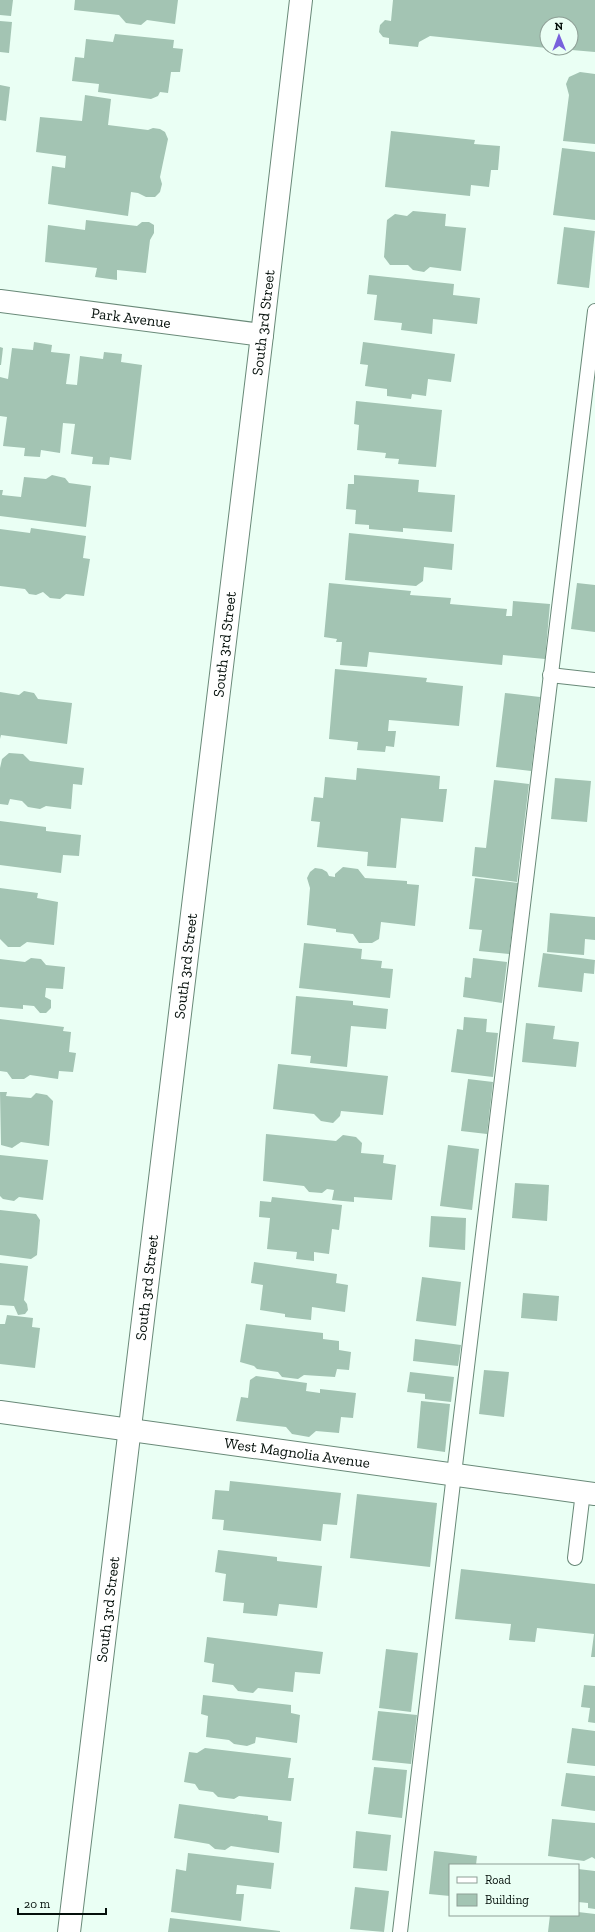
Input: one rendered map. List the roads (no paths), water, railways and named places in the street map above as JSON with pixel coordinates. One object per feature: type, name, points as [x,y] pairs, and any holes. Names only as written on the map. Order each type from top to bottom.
[{"type":"main road","name":"South 3rd Street","points":[[69,1932],[262,335],[301,0]]},
{"type":"main road","name":"Park Avenue","points":[[0,301],[262,335]]},
{"type":"main road","name":"West Magnolia Avenue","points":[[0,1412],[589,1493]]},
{"type":"lane","points":[[400,1932],[550,675],[595,312]]},
{"type":"lane","points":[[550,675],[595,680]]},
{"type":"lane","points":[[575,1558],[589,1493]]}]
